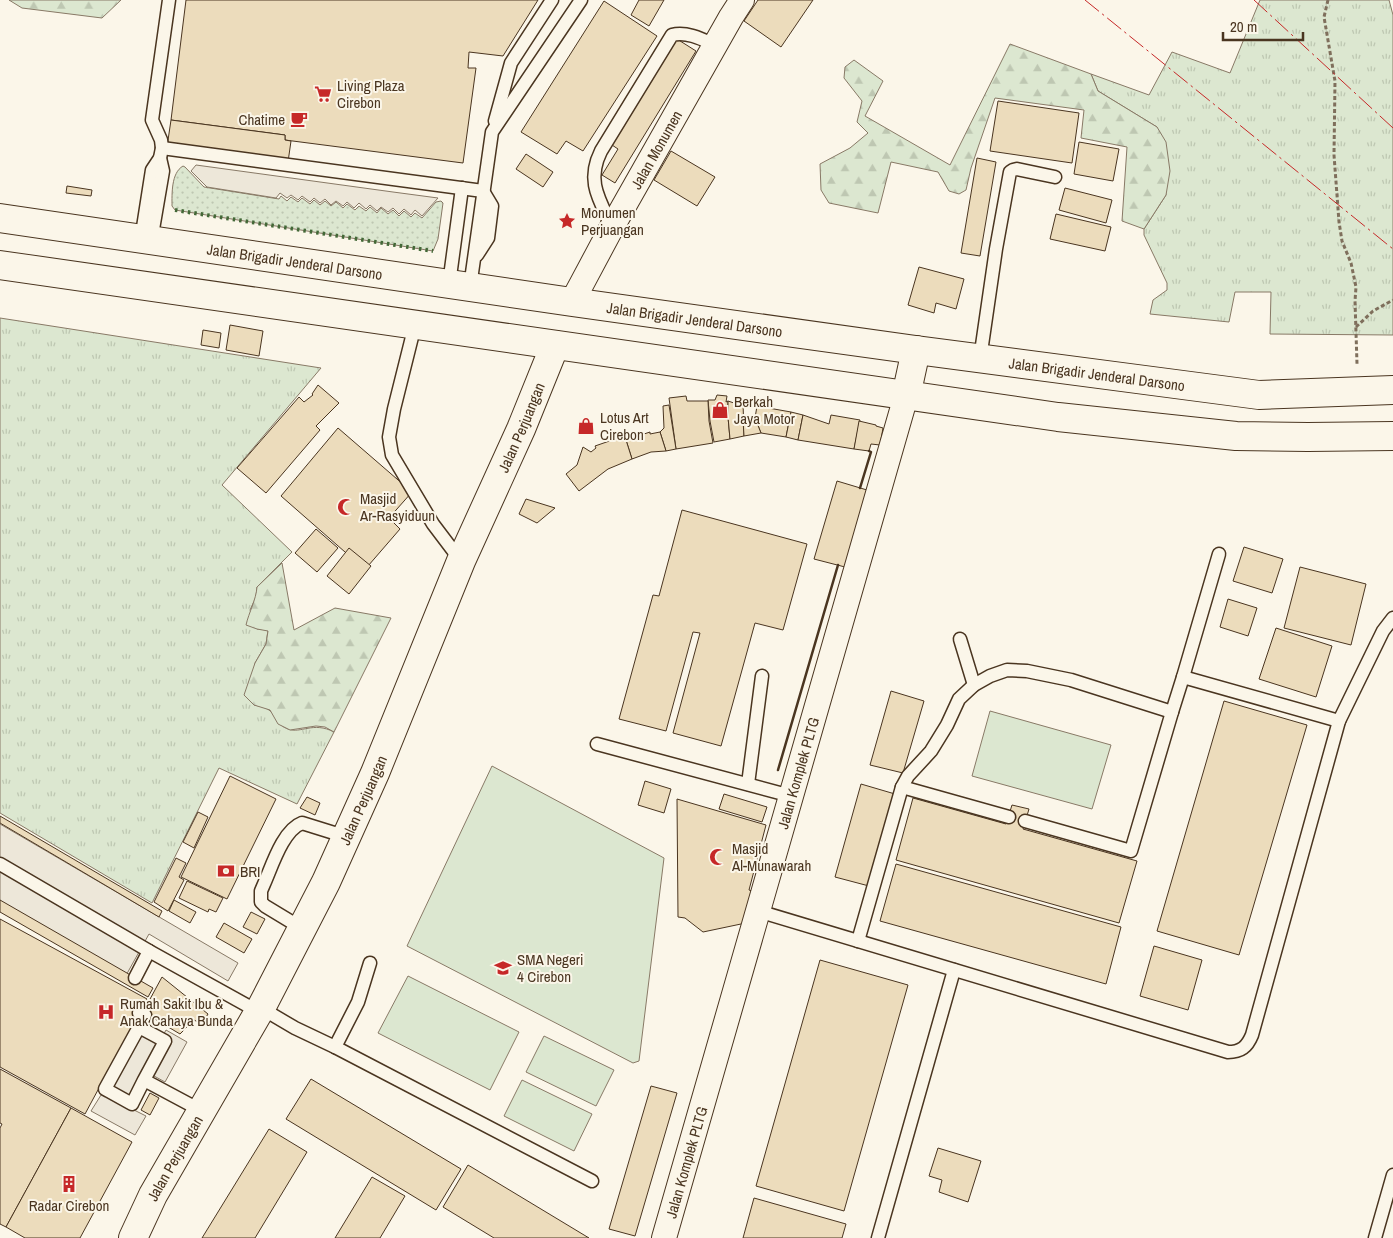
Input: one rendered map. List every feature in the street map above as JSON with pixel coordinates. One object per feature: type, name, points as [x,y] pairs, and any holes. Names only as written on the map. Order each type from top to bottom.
[{"type":"main road","name":"Jalan Brigadir Jenderal Darsono","points":[[0,218],[572,302],[980,359],[1259,395],[1393,390]]},
{"type":"main road","points":[[0,265],[1058,417],[1236,436],[1393,436]]},
{"type":"main road","name":"Jalan Perjuangan","points":[[133,1238],[154,1196],[260,1010],[303,929],[347,837],[375,774],[461,560],[521,429],[555,345]]},
{"type":"main road","points":[[906,396],[916,350]]},
{"type":"street","name":"Jalan Monumen","points":[[572,302],[612,227],[742,0]]},
{"type":"street","name":"Jalan Komplek PLTG","points":[[664,1238],[906,396]]},
{"type":"lane","points":[[146,240],[152,170],[161,153],[161,140],[152,120],[169,0]]},
{"type":"lane","points":[[460,286],[474,259],[492,132],[512,63],[552,0]]},
{"type":"lane","points":[[492,132],[581,0]]},
{"type":"lane","points":[[612,227],[595,192],[596,161],[601,151],[672,35],[687,34],[715,46]]},
{"type":"lane","points":[[161,153],[483,191]]},
{"type":"lane","points":[[980,359],[996,249],[1010,172],[1017,169],[1055,177]]},
{"type":"lane","points":[[460,286],[462,188]]},
{"type":"lane","points":[[415,325],[393,418],[390,437],[392,455],[433,524],[461,560]]},
{"type":"lane","points":[[1025,821],[1131,851],[1220,554]]},
{"type":"lane","points":[[758,910],[1228,1052],[1236,1052],[1248,1044],[1252,1035],[1339,721],[1383,631],[1393,618]]},
{"type":"lane","points":[[960,639],[974,685]]},
{"type":"lane","points":[[858,941],[902,788],[908,776],[931,751],[947,725],[958,700],[974,685],[990,676],[1008,670],[1027,671],[1071,680],[1172,712]]},
{"type":"lane","points":[[748,784],[762,676]]},
{"type":"lane","points":[[1183,677],[1339,721]]},
{"type":"lane","points":[[597,744],[791,796]]},
{"type":"lane","points":[[902,788],[1008,817]]},
{"type":"lane","points":[[303,929],[265,906],[262,902],[261,891],[284,841],[294,827],[302,823],[347,837]]},
{"type":"lane","points":[[0,864],[149,951],[592,1181]]},
{"type":"lane","points":[[135,978],[149,951]]},
{"type":"lane","points":[[335,1047],[358,1002],[370,963]]},
{"type":"lane","points":[[878,1238],[954,970]]},
{"type":"lane","points":[[139,1013],[145,1016],[105,1089],[132,1104],[165,1042],[139,1027]]},
{"type":"lane","points":[[144,1080],[202,1111]]},
{"type":"lane","points":[[1375,1238],[1393,1175]]},
{"type":"path","points":[[1328,0],[1324,17],[1329,36],[1335,81],[1334,155],[1339,222],[1342,241],[1351,264],[1356,287],[1356,332]]},
{"type":"path","points":[[1356,327],[1373,311],[1393,300]]},
{"type":"green space","points":[[9,0],[121,0],[102,18],[22,8]]},
{"type":"green space","points":[[1260,0],[1389,0],[1393,15],[1393,335],[1270,334],[1271,292],[1235,292],[1229,322],[1150,314],[1153,300],[1167,290],[1167,283],[1144,235],[1144,229],[1166,195],[1157,127],[1098,91],[1091,74],[1149,95],[1172,52],[1230,73]]},
{"type":"green space","points":[[1010,44],[1091,74],[1098,91],[1157,127],[1166,142],[1170,171],[1166,195],[1144,229],[1122,221],[1127,147],[1081,138],[1084,110],[995,98],[971,168],[966,190],[959,194],[949,191],[938,172],[891,162],[878,213],[829,203],[821,190],[820,164],[850,148],[868,133],[857,122],[862,101],[844,78],[845,67],[854,60],[883,81],[865,116],[950,165]]},
{"type":"green space","points":[[183,166],[204,187],[279,199],[281,196],[287,201],[291,197],[298,202],[302,198],[310,204],[314,200],[320,205],[325,201],[331,206],[336,202],[343,208],[347,204],[355,210],[359,206],[366,211],[370,207],[377,213],[381,208],[388,214],[393,210],[399,216],[404,211],[411,217],[415,213],[422,218],[436,202],[441,201],[443,203],[438,239],[433,251],[175,210],[172,206],[173,184],[176,174]]},
{"type":"green space","points":[[0,318],[321,368],[222,485],[292,552],[257,587],[256,597],[250,610],[257,629],[268,630],[266,644],[255,663],[254,705],[264,707],[272,712],[278,722],[288,729],[320,728],[334,732],[297,804],[219,768],[152,903],[0,813]]},
{"type":"green space","points":[[282,563],[294,630],[335,608],[391,618],[334,732],[325,727],[316,726],[290,730],[278,724],[270,710],[254,705],[244,695],[255,663],[266,644],[268,631],[246,625],[247,620],[257,587]]},
{"type":"green space","points":[[990,711],[1111,745],[1092,809],[972,776]]},
{"type":"green space","points":[[492,766],[664,858],[639,1061],[633,1063],[407,946]]},
{"type":"green space","points":[[408,976],[519,1032],[490,1090],[378,1033]]},
{"type":"green space","points":[[544,1036],[614,1070],[596,1106],[526,1072]]},
{"type":"green space","points":[[522,1080],[592,1114],[574,1151],[504,1116]]},
{"type":"shaded area","points":[[196,165],[438,198],[422,216],[415,210],[411,215],[404,209],[399,214],[393,208],[388,212],[381,207],[377,211],[370,205],[366,209],[359,203],[354,208],[347,202],[343,206],[336,201],[331,205],[325,199],[320,203],[314,198],[310,202],[302,196],[298,200],[291,195],[287,198],[280,193],[276,198],[207,187],[191,171]]},
{"type":"shaded area","points":[[0,824],[238,963],[228,981],[149,934],[124,979],[0,911]]},
{"type":"shaded area","points":[[166,1030],[187,1042],[165,1082],[145,1071],[126,1106],[146,1116],[135,1135],[91,1111],[101,1095],[105,1097],[141,1031],[160,1041]]},
{"type":"building","name":"Living Plaza Cirebon","points":[[186,0],[538,0],[503,56],[469,52],[468,68],[476,68],[463,163],[285,140],[285,135],[171,120]]},
{"type":"building","points":[[639,0],[664,0],[649,26],[631,15]]},
{"type":"building","points":[[758,0],[813,0],[781,47],[744,21]]},
{"type":"building","points":[[604,1],[657,36],[583,151],[566,141],[557,154],[521,132]]},
{"type":"building","points":[[677,39],[696,51],[615,183],[602,175],[618,149],[612,145]]},
{"type":"building","points":[[998,101],[1079,113],[1072,163],[990,151]]},
{"type":"building","points":[[171,120],[285,135],[285,140],[291,141],[288,162],[167,147]]},
{"type":"building","points":[[1079,142],[1119,149],[1113,181],[1074,174]]},
{"type":"building","points":[[671,151],[715,177],[697,206],[654,180]]},
{"type":"building","points":[[526,154],[553,172],[543,187],[516,169]]},
{"type":"building","points":[[977,158],[996,162],[980,256],[961,253]]},
{"type":"building","points":[[67,186],[92,190],[91,196],[66,193]]},
{"type":"building","points":[[1065,188],[1112,200],[1106,223],[1059,210]]},
{"type":"building","points":[[1056,214],[1111,227],[1105,251],[1050,239]]},
{"type":"building","points":[[919,267],[964,279],[956,309],[936,303],[934,313],[908,305]]},
{"type":"building","points":[[230,325],[263,331],[259,356],[226,350]]},
{"type":"building","points":[[203,330],[221,333],[219,348],[201,345]]},
{"type":"building","points":[[318,385],[339,403],[316,426],[320,430],[266,493],[237,468],[299,397],[304,402],[313,395]]},
{"type":"building","points":[[717,395],[727,396],[730,439],[714,442],[708,400],[715,400]]},
{"type":"building","points":[[686,396],[687,401],[708,401],[713,443],[676,449],[669,398]]},
{"type":"building","points":[[728,401],[734,403],[743,402],[744,436],[730,439]]},
{"type":"building","points":[[669,405],[676,449],[666,451],[660,432],[664,428],[663,406]]},
{"type":"building","points":[[757,406],[791,412],[786,437],[761,433],[755,418]]},
{"type":"building","points":[[791,412],[803,415],[798,440],[786,437]]},
{"type":"building","points":[[803,415],[829,424],[831,415],[860,420],[854,449],[798,440]]},
{"type":"building","points":[[755,418],[761,433],[744,436],[743,420]]},
{"type":"building","points":[[859,421],[883,428],[880,445],[871,444],[869,451],[854,449]]},
{"type":"building","name":"Masjid Ar-Rasyiduun","points":[[338,428],[412,492],[389,518],[400,529],[368,566],[356,556],[353,559],[281,496]]},
{"type":"building","points":[[650,432],[650,434],[660,432],[666,451],[651,452],[632,459],[626,440]]},
{"type":"building","points":[[621,437],[623,441],[626,440],[632,459],[608,469],[579,491],[566,474],[577,465],[583,447],[591,452],[596,448],[595,446]]},
{"type":"building","points":[[837,481],[867,490],[845,567],[814,559]]},
{"type":"building","points":[[526,499],[555,508],[537,523],[519,514]]},
{"type":"building","points":[[682,510],[807,544],[783,630],[755,623],[721,746],[673,733],[700,633],[693,632],[666,731],[619,719],[653,595],[659,596]]},
{"type":"building","points":[[316,529],[338,548],[317,572],[295,553]]},
{"type":"building","points":[[1244,547],[1283,559],[1272,593],[1233,581]]},
{"type":"building","points":[[349,548],[371,566],[349,594],[327,576]]},
{"type":"building","points":[[1300,567],[1366,584],[1351,645],[1284,628]]},
{"type":"building","points":[[1228,599],[1257,608],[1248,636],[1220,627]]},
{"type":"building","points":[[1276,628],[1332,646],[1316,697],[1259,679]]},
{"type":"building","points":[[891,691],[924,701],[903,773],[870,765]]},
{"type":"building","points":[[1224,701],[1307,725],[1239,955],[1157,931]]},
{"type":"building","points":[[230,776],[276,799],[227,899],[181,877]]},
{"type":"building","points":[[645,781],[671,789],[664,813],[638,805]]},
{"type":"building","points":[[861,784],[895,794],[869,886],[835,877]]},
{"type":"building","points":[[724,794],[767,807],[762,822],[719,809]]},
{"type":"building","points":[[307,797],[320,803],[315,815],[300,808]]},
{"type":"building","points":[[913,798],[1006,824],[1012,805],[1029,809],[1023,829],[1137,861],[1119,923],[896,860]]},
{"type":"building","name":"Masjid Al-Munawarah","points":[[677,799],[766,825],[749,890],[755,892],[746,925],[741,924],[703,932],[685,918],[678,917]]},
{"type":"building","points":[[198,812],[208,817],[194,848],[183,842]]},
{"type":"building","points":[[0,816],[162,911],[159,917],[0,823]]},
{"type":"building","points":[[176,858],[186,863],[179,877],[184,880],[168,911],[154,902]]},
{"type":"building","points":[[896,864],[1121,927],[1106,984],[880,921]]},
{"type":"building","points":[[187,881],[223,898],[216,912],[209,909],[208,912],[179,898]]},
{"type":"building","points":[[0,900],[153,988],[148,997],[0,912]]},
{"type":"building","points":[[174,900],[196,912],[190,923],[169,911]]},
{"type":"building","points":[[251,912],[265,919],[257,934],[243,927]]},
{"type":"building","points":[[0,919],[147,999],[85,1114],[0,1067]]},
{"type":"building","points":[[224,923],[252,939],[244,953],[216,937]]},
{"type":"building","points":[[1154,946],[1202,960],[1188,1010],[1140,996]]},
{"type":"building","points":[[820,960],[908,985],[844,1211],[756,1186]]},
{"type":"building","points":[[162,977],[208,1014],[202,1024],[194,1020],[180,1034],[143,1012]]},
{"type":"building","name":"Radar Cirebon","points":[[0,1069],[71,1108],[6,1227],[0,1224],[0,1128],[2,1124],[0,1123]]},
{"type":"building","points":[[311,1079],[461,1169],[436,1210],[286,1119]]},
{"type":"building","points":[[651,1086],[677,1093],[635,1236],[609,1229]]},
{"type":"building","points":[[150,1093],[159,1098],[150,1115],[141,1110]]},
{"type":"building","name":"Radar Cirebon","points":[[71,1108],[132,1142],[80,1238],[25,1238],[6,1227]]},
{"type":"building","points":[[269,1129],[307,1152],[255,1238],[202,1238]]},
{"type":"building","points":[[938,1148],[981,1161],[968,1202],[939,1192],[942,1180],[929,1176]]},
{"type":"building","points":[[468,1165],[589,1238],[494,1238],[443,1207]]},
{"type":"building","points":[[372,1177],[405,1196],[380,1238],[335,1238]]},
{"type":"building","points":[[754,1198],[846,1224],[842,1238],[743,1238]]},
{"type":"hedge","points":[[175,210],[433,251]]},
{"type":"wall","points":[[860,488],[871,452],[869,451]]},
{"type":"wall","points":[[778,770],[838,565]]},
{"type":"power","points":[[1085,0],[1393,249]]},
{"type":"power","points":[[1254,0],[1393,128]]},
{"type":"place","name":"Living Plaza Cirebon","points":[[323,94]]},
{"type":"place","name":"Chatime","points":[[299,119]]},
{"type":"place","name":"Monumen Perjuangan","points":[[567,221]]},
{"type":"place","name":"Berkah Jaya Motor","points":[[720,410]]},
{"type":"place","name":"Lotus Art Cirebon","points":[[586,426]]},
{"type":"place","name":"Masjid Ar-Rasyiduun","points":[[346,507]]},
{"type":"place","name":"Masjid Al-Munawarah","points":[[718,857]]},
{"type":"place","name":"BRI","points":[[226,871]]},
{"type":"place","name":"SMA Negeri 4 Cirebon","points":[[503,968]]},
{"type":"place","name":"Rumah Sakit Ibu & Anak Cahaya Bunda","points":[[106,1012]]},
{"type":"place","name":"Radar Cirebon","points":[[69,1184]]}]
